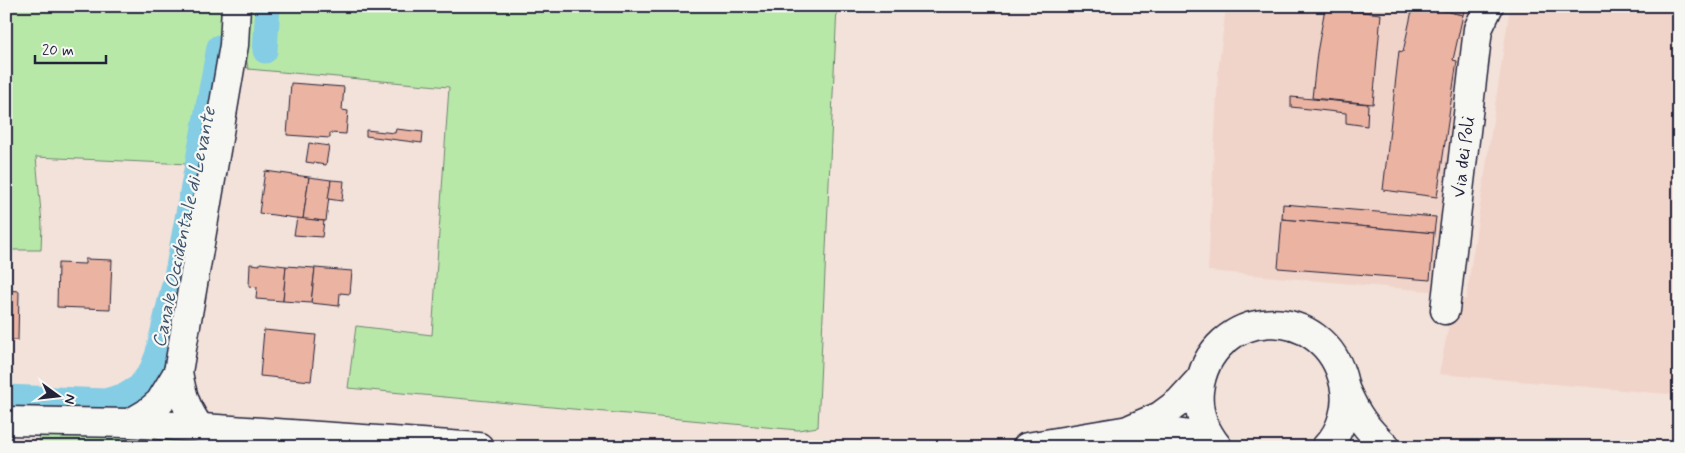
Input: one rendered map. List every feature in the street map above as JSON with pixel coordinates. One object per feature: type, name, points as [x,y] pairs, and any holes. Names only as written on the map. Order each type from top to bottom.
[{"type":"main road","points":[[200,428],[190,414],[182,397],[178,372],[234,45],[236,6]]},
{"type":"main road","name":"Via dei Poli","points":[[1445,310],[1478,29],[1490,6]]},
{"type":"main road","points":[[1215,442],[1202,419],[1198,399],[1201,378],[1208,359],[1221,343],[1238,331],[1258,324],[1279,323],[1299,327],[1317,338],[1332,352],[1341,370],[1346,390],[1356,412],[1364,424],[1386,447]]},
{"type":"main road","points":[[130,423],[148,413],[160,402],[178,372]]},
{"type":"main road","points":[[1129,430],[1160,416],[1179,402],[1201,378]]},
{"type":"main road","points":[[1326,447],[1340,426],[1345,409],[1346,390]]},
{"type":"main road","points":[[6,421],[130,423],[480,447]]},
{"type":"main road","points":[[1027,447],[1129,430],[1162,431],[1215,442]]},
{"type":"shaded area","points":[[1226,6],[1483,6],[1439,292],[1208,271],[1218,72]]},
{"type":"shaded area","points":[[1510,6],[1679,6],[1679,395],[1439,374],[1454,299],[1466,299]]},
{"type":"green space","points":[[6,6],[233,6],[211,165],[36,157],[42,224],[41,250],[6,250]]},
{"type":"green space","points":[[245,6],[837,6],[818,427],[798,430],[348,388],[356,326],[432,335],[449,87],[248,69],[243,40]]},
{"type":"green space","points":[[39,426],[338,447],[40,447]]},
{"type":"building","points":[[1325,6],[1371,6],[1370,13],[1325,8]]},
{"type":"building","points":[[1413,6],[1423,6],[1463,15],[1453,60],[1457,61],[1437,197],[1383,190],[1399,51],[1403,52]]},
{"type":"building","points":[[1423,6],[1465,6],[1463,15]]},
{"type":"building","points":[[1325,8],[1381,14],[1373,104],[1312,98]]},
{"type":"building","points":[[291,83],[344,87],[342,110],[348,111],[346,134],[330,133],[330,138],[287,135]]},
{"type":"building","points":[[1291,97],[1368,104],[1367,126],[1346,123],[1346,113],[1291,107]]},
{"type":"building","points":[[396,129],[423,132],[422,143],[366,136],[366,130],[395,133]]},
{"type":"building","points":[[309,143],[329,146],[326,165],[306,162]]},
{"type":"building","points":[[265,171],[309,177],[303,219],[259,213]]},
{"type":"building","points":[[309,177],[331,180],[326,221],[303,219]]},
{"type":"building","points":[[331,180],[344,181],[342,201],[328,199]]},
{"type":"building","points":[[1283,204],[1436,217],[1434,233],[1282,219]]},
{"type":"building","points":[[297,218],[324,221],[322,237],[294,235]]},
{"type":"building","points":[[1282,219],[1434,233],[1430,280],[1278,268]]},
{"type":"building","points":[[85,259],[112,260],[110,309],[57,307],[58,263],[85,264]]},
{"type":"building","points":[[260,263],[286,266],[283,301],[256,299],[257,287],[249,286],[250,264],[260,265]]},
{"type":"building","points":[[286,266],[315,268],[311,303],[283,301]]},
{"type":"building","points":[[315,268],[352,271],[350,294],[340,293],[339,306],[311,303]]},
{"type":"building","points":[[6,290],[19,291],[18,340],[6,340]]},
{"type":"building","points":[[264,330],[316,335],[311,381],[260,376]]},
{"type":"waterway","name":"Canale Occidentale di Levante","points":[[265,51],[268,6]]},
{"type":"waterway","name":"Canale Occidentale di Levante","points":[[6,397],[105,401],[126,395],[139,387],[151,371],[157,356],[178,267],[219,47]]}]
